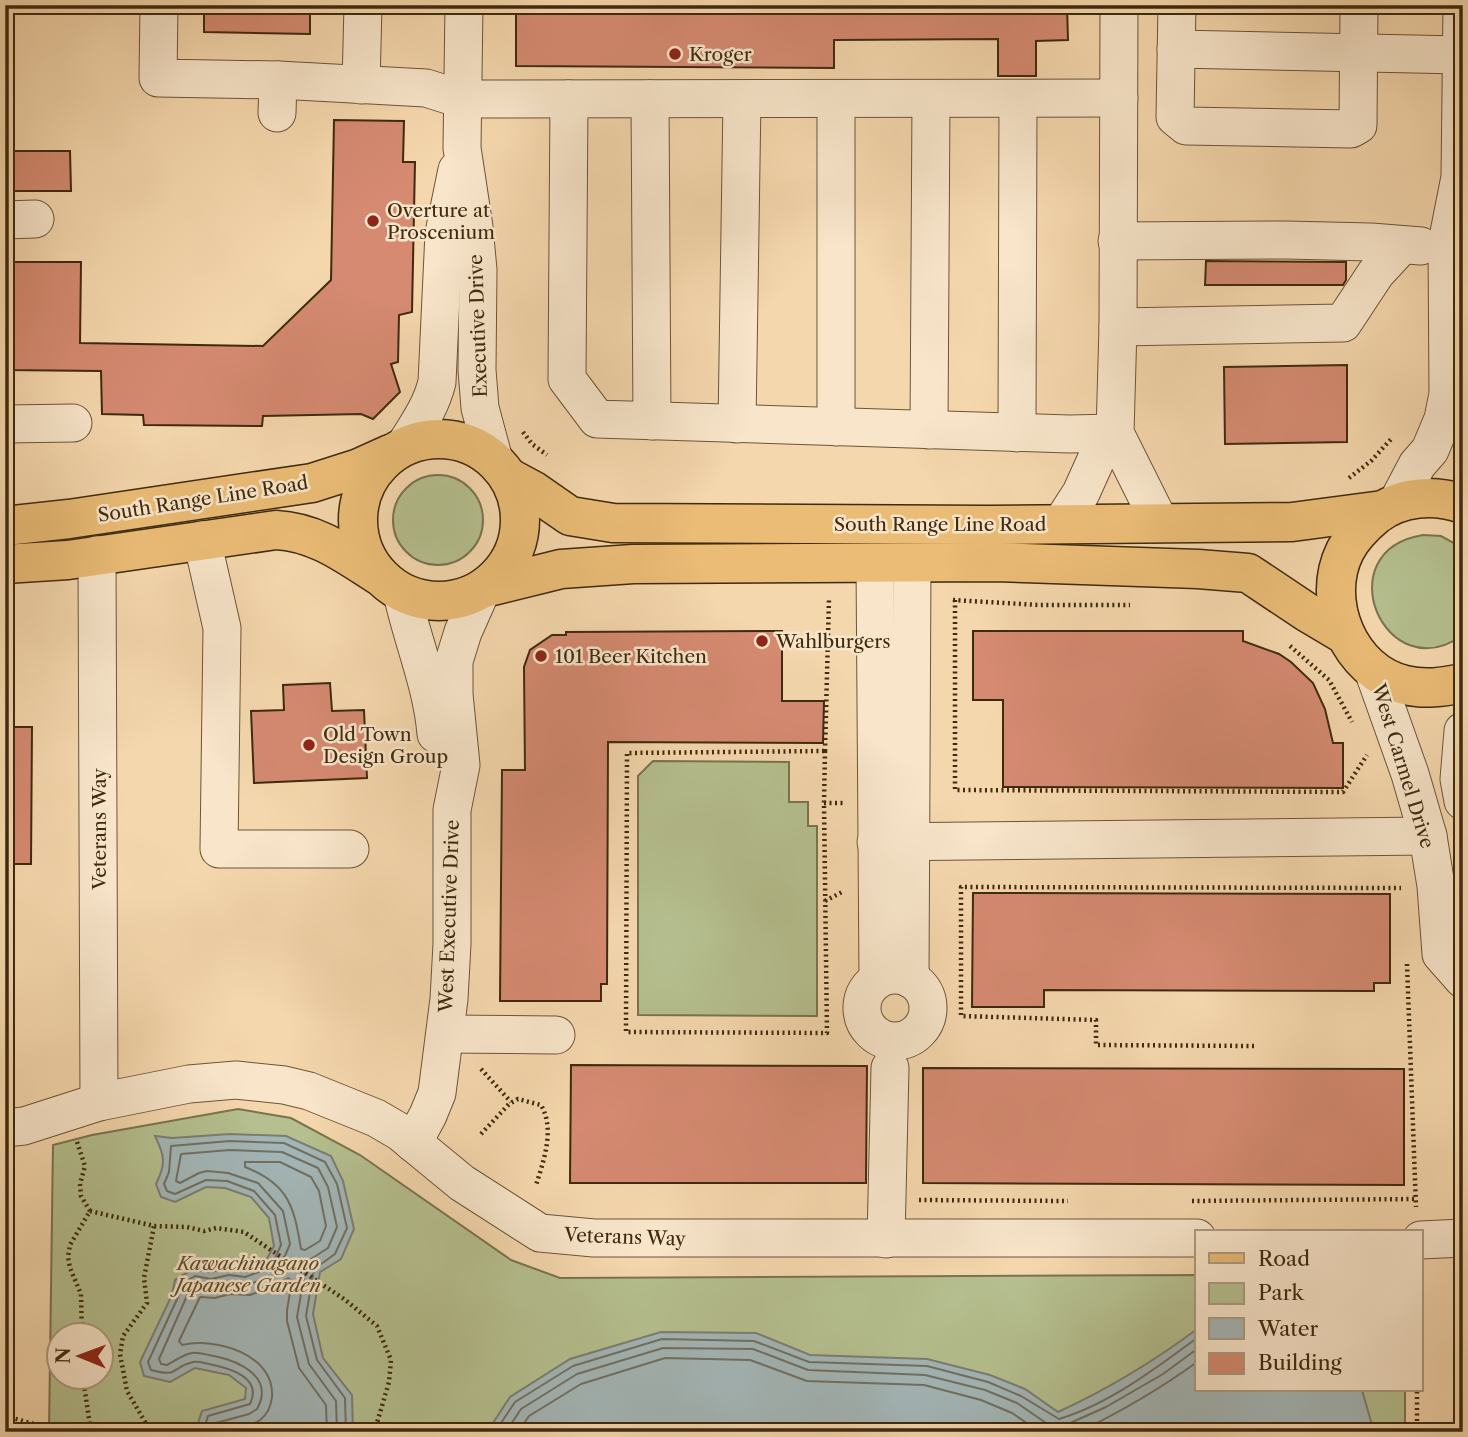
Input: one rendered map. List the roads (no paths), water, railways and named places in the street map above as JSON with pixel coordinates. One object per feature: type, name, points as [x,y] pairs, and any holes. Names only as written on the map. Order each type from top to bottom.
[{"type":"main road","points":[[441,439],[461,442],[478,449],[501,469],[518,500],[520,524],[515,549],[503,571],[483,589],[469,596],[444,601],[418,599],[392,586],[370,562],[361,544],[360,502],[368,482],[380,466],[399,450],[422,441],[441,439]]},
{"type":"main road","name":"South Range Line Road","points":[[5,526],[312,483],[359,468],[399,450]]},
{"type":"main road","name":"South Range Line Road","points":[[501,469],[570,516],[613,523],[1292,522],[1390,507],[1422,498],[1448,499],[1463,504]]},
{"type":"main road","points":[[1390,507],[1361,528],[1345,551],[1336,579],[1336,608],[1345,635],[1357,654],[1373,670],[1403,685],[1436,689],[1463,683]]},
{"type":"main road","name":"South Range Line Road","points":[[5,564],[68,560],[261,531],[292,531],[342,551],[392,586]]},
{"type":"main road","name":"South Range Line Road","points":[[483,589],[531,575],[587,565],[912,581],[1010,562],[1248,573],[1345,635]]},
{"type":"street","points":[[159,5],[158,78],[174,94],[277,96],[361,85],[426,88],[461,99],[1119,99]]},
{"type":"street","points":[[361,85],[363,5]]},
{"type":"street","name":"Executive Drive","points":[[464,5],[462,148],[478,270],[477,370],[480,408],[501,469]]},
{"type":"street","points":[[1118,5],[1118,327],[1115,433],[1160,523]]},
{"type":"street","points":[[1177,5],[1175,117],[1181,124],[1351,129],[1358,125],[1359,5]]},
{"type":"street","points":[[1390,507],[1430,450],[1443,419],[1448,394],[1455,243],[1462,180],[1462,5]]},
{"type":"street","points":[[1176,49],[1462,55]]},
{"type":"street","points":[[569,99],[567,379],[597,419],[1017,433],[1115,433]]},
{"type":"street","points":[[650,99],[652,421]]},
{"type":"street","points":[[737,424],[742,99]]},
{"type":"street","points":[[836,99],[836,427]]},
{"type":"street","points":[[929,430],[931,99]]},
{"type":"street","points":[[1017,433],[1018,99]]},
{"type":"street","name":"Executive Drive","points":[[399,450],[424,416],[437,382],[444,233],[462,148]]},
{"type":"street","points":[[1117,241],[1298,240],[1402,245],[1455,243]]},
{"type":"street","points":[[1118,327],[1343,323],[1376,272],[1402,245]]},
{"type":"street","points":[[5,424],[74,424]]},
{"type":"street","points":[[1061,524],[1081,493],[1099,453],[1115,433]]},
{"type":"street","points":[[202,540],[222,628],[219,849],[350,849]]},
{"type":"street","name":"Veterans Way","points":[[97,555],[99,1102]]},
{"type":"street","points":[[874,580],[894,842]]},
{"type":"street","points":[[894,979],[894,842],[912,581]]},
{"type":"street","name":"West Executive Drive","points":[[392,586],[408,623],[430,692],[439,764],[452,810]]},
{"type":"street","name":"West Executive Drive","points":[[413,1143],[437,1093],[452,944],[452,810],[461,765],[454,694],[454,661],[463,632],[483,589]]},
{"type":"street","name":"West Carmel Drive","points":[[1373,670],[1410,774],[1411,837],[1436,886],[1441,954],[1463,979]]},
{"type":"street","points":[[1463,732],[1459,779],[1463,801]]},
{"type":"street","points":[[894,842],[1411,837]]},
{"type":"street","points":[[444,1034],[556,1035]]},
{"type":"street","points":[[886,1239],[890,1068]]},
{"type":"street","name":"Veterans Way","points":[[5,1128],[24,1126],[99,1102],[189,1084],[261,1081],[309,1091],[356,1109],[400,1132],[463,1183],[540,1233],[594,1238],[1195,1238]]},
{"type":"street","points":[[1418,1225],[1463,1238]]},
{"type":"street","points":[[1463,1232],[1463,1243]]},
{"type":"water","points":[[230,1134],[286,1136],[331,1156],[343,1181],[354,1229],[341,1259],[320,1272],[313,1314],[323,1358],[352,1395],[353,1432],[195,1432],[202,1411],[245,1399],[246,1388],[229,1375],[195,1368],[170,1382],[144,1376],[140,1362],[172,1295],[175,1280],[193,1269],[212,1272],[228,1267],[244,1270],[265,1262],[274,1246],[269,1218],[251,1197],[225,1188],[206,1187],[175,1202],[161,1197],[156,1184],[163,1160],[155,1136],[172,1138]]},
{"type":"water","points":[[1195,1330],[1195,1392],[1363,1392],[1374,1432],[487,1432],[510,1397],[570,1359],[661,1332],[756,1333],[810,1355],[927,1359],[990,1375],[1025,1389],[1058,1412],[1095,1394],[1164,1353]]},
{"type":"place","name":"Kroger","points":[[675,54]]},
{"type":"place","name":"Overture at Proscenium","points":[[373,221]]},
{"type":"place","name":"Wahlburgers","points":[[762,641]]},
{"type":"place","name":"101 Beer Kitchen","points":[[541,656]]},
{"type":"place","name":"Old Town Design Group","points":[[309,745]]},
{"type":"park label","name":"Kawachinagano Japanese Garden","points":[[248,1274]]}]
